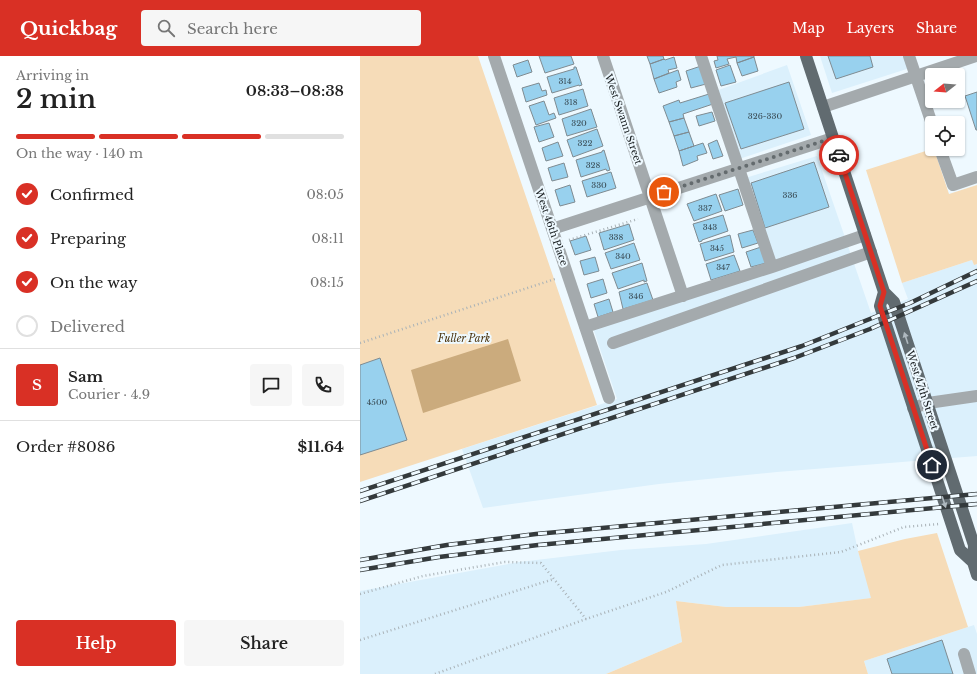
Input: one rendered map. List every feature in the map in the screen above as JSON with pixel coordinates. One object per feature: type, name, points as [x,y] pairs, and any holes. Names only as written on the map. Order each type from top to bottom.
[{"type":"main road","name":"West 47th Street","points":[[806,56],[884,292],[894,302],[928,403],[974,545],[973,562],[977,575]]},
{"type":"main road","name":"West 47th Street","points":[[884,292],[880,306],[913,408],[960,550],[973,562]]},
{"type":"street","name":"West 46th Place","points":[[494,56],[609,398]]},
{"type":"street","name":"West Swann Street","points":[[603,56],[683,296]]},
{"type":"street","points":[[701,56],[772,267]]},
{"type":"street","points":[[909,56],[929,116]]},
{"type":"street","points":[[823,107],[976,56]]},
{"type":"street","points":[[552,229],[833,138]]},
{"type":"street","points":[[943,156],[953,185],[977,178]]},
{"type":"street","points":[[585,327],[865,236]]},
{"type":"street","points":[[613,343],[871,252]]},
{"type":"street","points":[[913,408],[928,403],[977,396]]},
{"type":"street","points":[[964,654],[970,674]]},
{"type":"path","points":[[568,240],[638,219]]},
{"type":"path","points":[[360,343],[558,278]]},
{"type":"path","points":[[435,674],[586,619],[666,592],[722,565],[841,552],[904,528],[935,524]]},
{"type":"path","points":[[360,594],[424,576],[505,562],[540,563],[586,619]]},
{"type":"path","points":[[360,640],[554,579]]},
{"type":"shaded area","points":[[820,56],[909,56],[913,67],[832,93]]},
{"type":"shaded area","points":[[787,65],[811,135],[736,160],[713,92]]},
{"type":"shaded area","points":[[817,156],[871,313],[908,299],[902,283],[972,260],[974,265],[977,264],[977,456],[777,472],[659,484],[483,508],[462,449],[617,399],[592,325],[772,267],[742,179]]},
{"type":"shaded area","points":[[508,339],[521,381],[423,413],[411,370]]},
{"type":"shaded area","points":[[852,523],[858,551],[872,598],[799,607],[726,607],[676,601],[682,642],[606,674],[360,674],[360,591],[519,562],[621,550],[706,544]]},
{"type":"shaded area","points":[[974,625],[977,634],[977,674],[868,674],[864,661]]},
{"type":"green space","name":"Fuller Park","points":[[360,56],[478,56],[597,405],[360,482]]},
{"type":"green space","points":[[925,151],[925,156],[936,156],[949,194],[977,185],[977,264],[974,265],[972,260],[902,283],[866,170]]},
{"type":"green space","points":[[937,533],[968,627],[864,661],[868,674],[606,674],[682,642],[676,601],[726,607],[799,607],[871,598],[858,551],[905,539]]},
{"type":"building","points":[[539,56],[571,56],[574,64],[545,73]]},
{"type":"building","points":[[647,56],[663,56],[664,59],[650,64]]},
{"type":"building","points":[[717,56],[754,57],[737,63],[736,57],[727,59],[729,64],[716,68],[714,61],[718,60]]},
{"type":"building","points":[[828,56],[870,56],[873,67],[836,79]]},
{"type":"building","points":[[674,57],[677,68],[668,70],[669,73],[654,79],[650,64]]},
{"type":"building","points":[[754,57],[758,71],[742,76],[737,63]]},
{"type":"building","points":[[528,60],[532,72],[517,77],[513,65]]},
{"type":"building","points":[[730,65],[736,82],[721,86],[716,70]]},
{"type":"building","points":[[701,66],[706,84],[691,88],[686,71]]},
{"type":"building","points":[[574,67],[576,67],[582,85],[552,93],[547,77],[574,69]]},
{"type":"building","points":[[678,70],[681,80],[676,82],[677,87],[659,93],[654,79]]},
{"type":"building","points":[[789,82],[804,129],[741,149],[725,103]]},
{"type":"building","points":[[539,83],[542,91],[546,90],[547,95],[526,102],[522,88]]},
{"type":"building","points":[[583,89],[588,106],[559,115],[554,98]]},
{"type":"building","points":[[977,92],[977,130],[976,130],[965,96]]},
{"type":"building","points":[[709,94],[713,104],[683,114],[684,118],[669,122],[663,106],[679,100],[680,103]]},
{"type":"building","points":[[544,101],[549,115],[554,113],[556,118],[536,125],[529,106]]},
{"type":"building","points":[[591,109],[597,127],[567,136],[562,119]]},
{"type":"building","points":[[712,112],[715,121],[699,126],[696,116]]},
{"type":"building","points":[[684,118],[689,132],[674,136],[669,122]]},
{"type":"building","points":[[549,123],[554,137],[539,142],[534,127]]},
{"type":"building","points":[[597,129],[603,146],[573,157],[567,140]]},
{"type":"building","points":[[689,132],[694,146],[679,151],[674,136]]},
{"type":"building","points":[[717,140],[723,156],[713,159],[708,144]]},
{"type":"building","points":[[558,142],[563,156],[546,161],[542,148]]},
{"type":"building","points":[[703,143],[707,153],[697,156],[698,160],[683,166],[679,151]]},
{"type":"building","points":[[604,150],[610,170],[607,171],[606,169],[581,177],[576,160],[602,152]]},
{"type":"building","points":[[814,162],[829,207],[765,228],[751,183]]},
{"type":"building","points":[[564,163],[568,177],[552,181],[548,168]]},
{"type":"building","points":[[611,172],[616,188],[587,197],[582,181]]},
{"type":"building","points":[[570,185],[575,202],[560,206],[555,190]]},
{"type":"building","points":[[738,189],[743,205],[725,211],[719,195]]},
{"type":"building","points":[[716,194],[722,211],[694,221],[687,204]]},
{"type":"building","points":[[723,215],[728,231],[699,242],[693,224]]},
{"type":"building","points":[[629,224],[634,240],[604,250],[599,233]]},
{"type":"building","points":[[753,230],[758,243],[742,248],[738,234]]},
{"type":"building","points":[[730,235],[734,252],[705,261],[700,244]]},
{"type":"building","points":[[586,236],[591,250],[575,255],[570,241]]},
{"type":"building","points":[[634,243],[640,260],[611,269],[605,253]]},
{"type":"building","points":[[761,247],[766,263],[751,267],[746,252]]},
{"type":"building","points":[[734,255],[740,271],[711,280],[706,264]]},
{"type":"building","points":[[595,257],[599,271],[584,275],[580,261]]},
{"type":"building","points":[[642,263],[647,281],[644,282],[644,280],[618,289],[612,273]]},
{"type":"building","points":[[603,279],[607,293],[591,298],[587,284]]},
{"type":"building","points":[[647,283],[653,300],[623,309],[619,292]]},
{"type":"building","points":[[609,299],[613,312],[598,317],[594,304]]},
{"type":"building","points":[[380,358],[407,440],[360,455],[360,365]]},
{"type":"building","points":[[942,640],[953,674],[892,674],[887,659]]},
{"type":"railway","points":[[360,491],[802,346],[910,303],[977,271]]},
{"type":"railway","points":[[360,501],[794,358],[870,329],[977,281]]},
{"type":"railway","points":[[360,560],[447,545],[536,534],[977,494]]},
{"type":"railway","points":[[360,570],[439,557],[538,545],[977,504]]},
{"type":"way so far","points":[[664,192],[833,138],[839,155]]},
{"type":"route","points":[[839,155],[884,292],[880,306],[932,465]]}]
